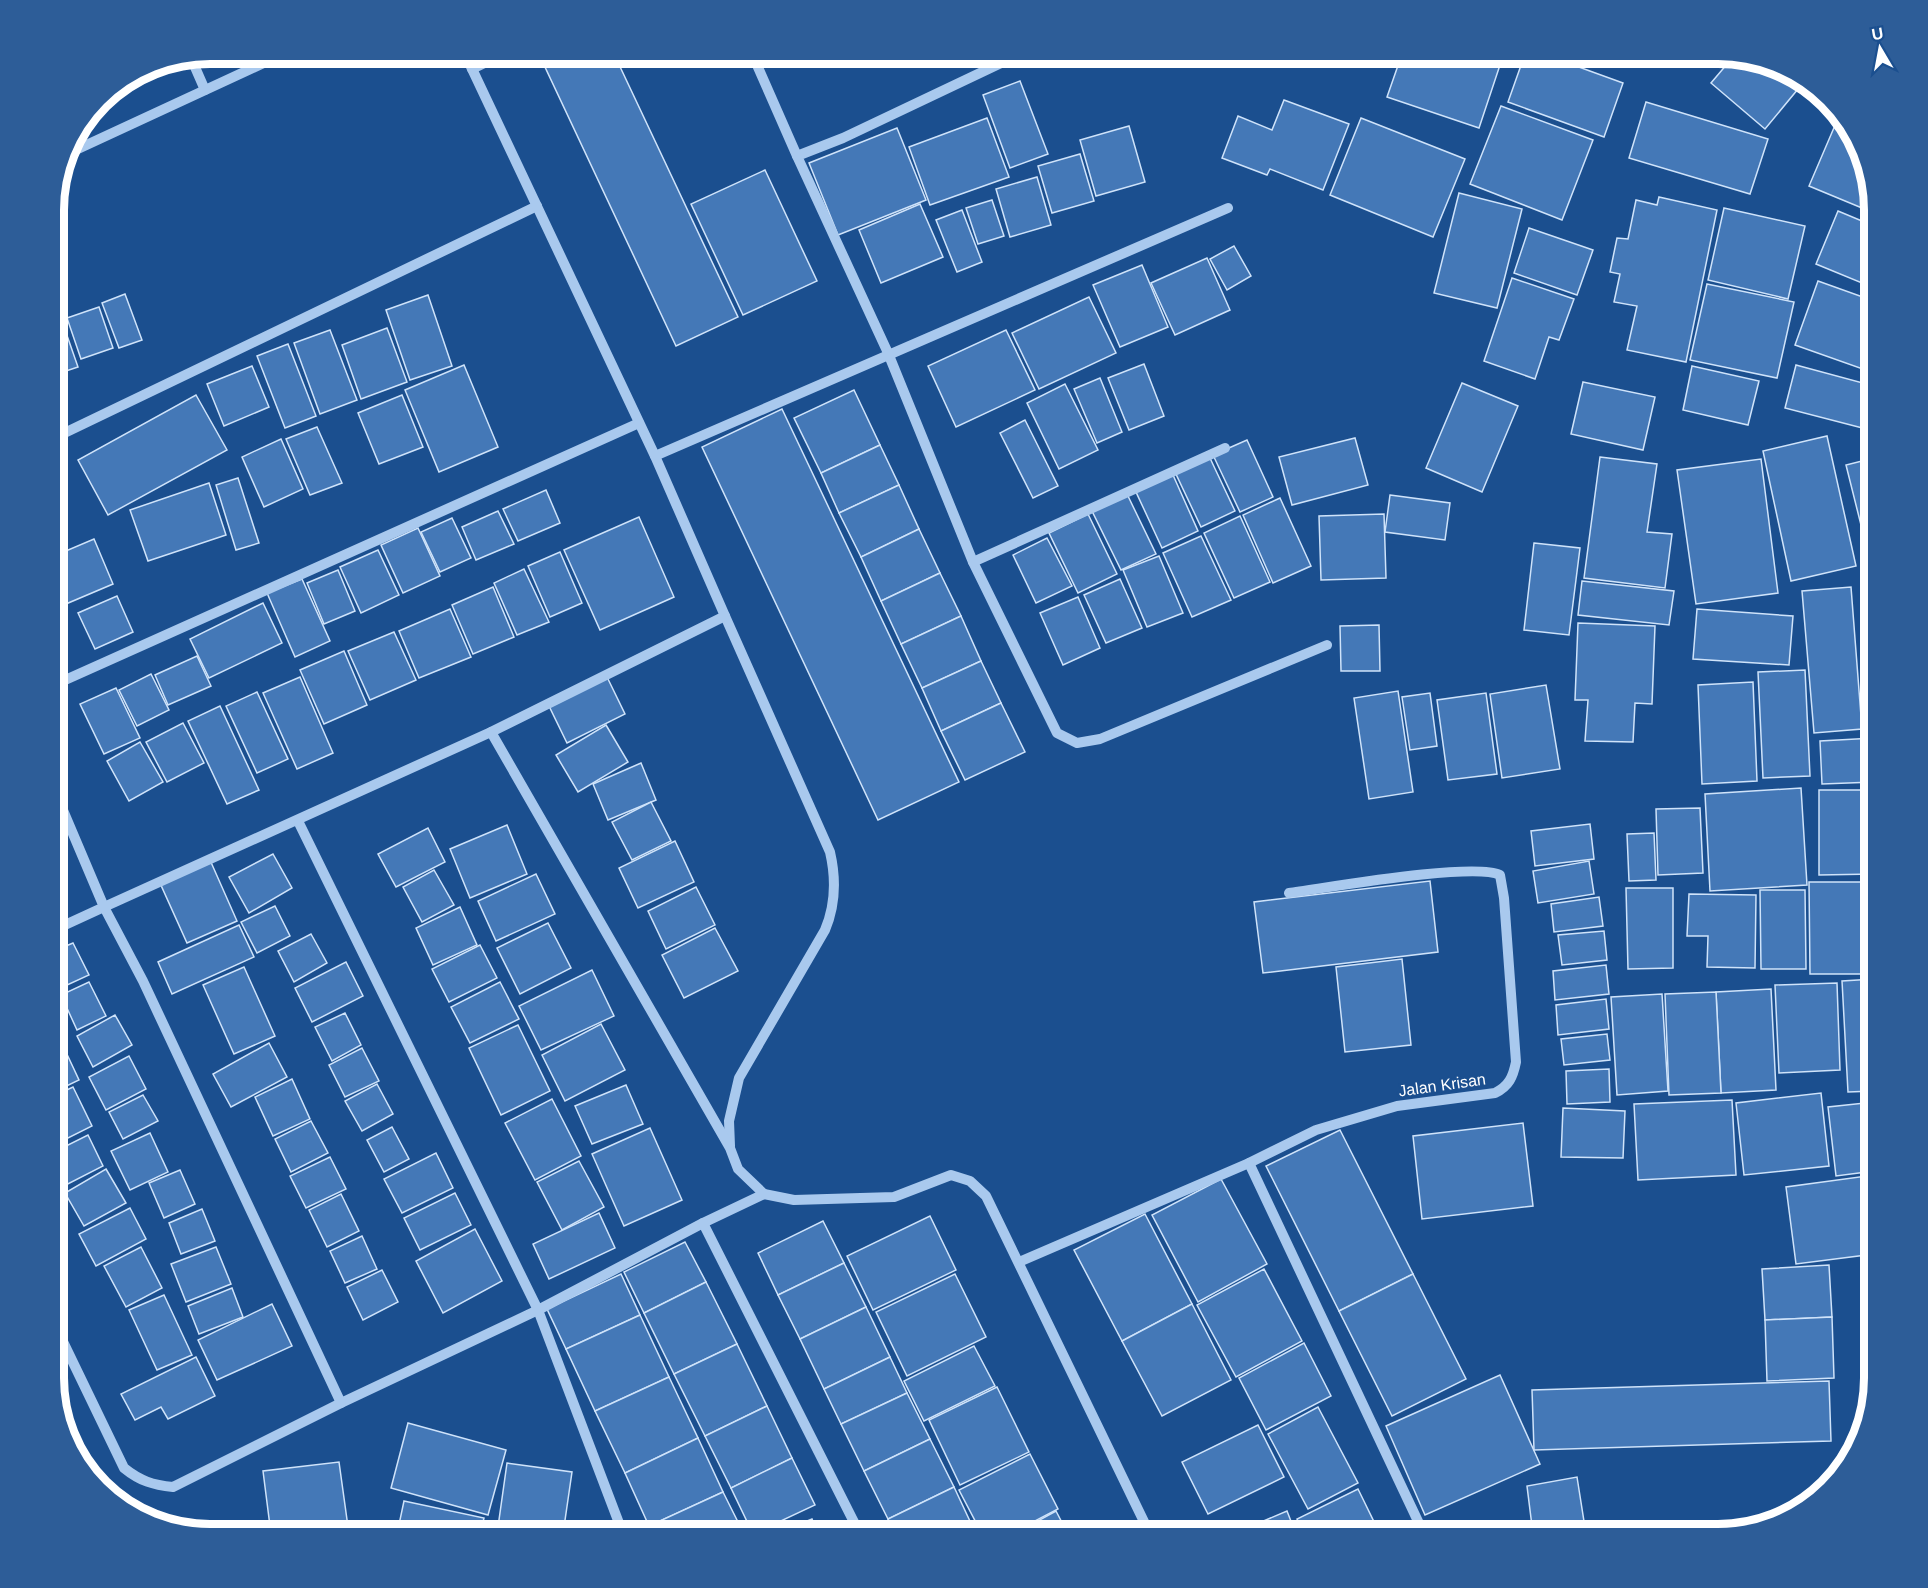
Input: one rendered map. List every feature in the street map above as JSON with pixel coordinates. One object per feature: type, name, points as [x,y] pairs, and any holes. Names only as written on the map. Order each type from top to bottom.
[{"type":"street","points":[[79,148],[261,64]]},
{"type":"street","points":[[470,64],[655,456],[830,852],[834,873],[833,905],[825,930],[739,1078],[729,1121],[730,1148]]},
{"type":"street","points":[[472,69],[482,64]]},
{"type":"street","points":[[797,156],[843,138],[999,64]]},
{"type":"street","points":[[194,66],[205,90]]},
{"type":"street","points":[[757,66],[888,353],[973,562],[1057,733],[1077,743],[1100,739],[1327,645]]},
{"type":"street","points":[[65,433],[537,206]]},
{"type":"street","points":[[655,456],[760,412],[888,353],[1228,208]]},
{"type":"street","points":[[65,680],[639,423]]},
{"type":"street","points":[[973,562],[1225,448]]},
{"type":"street","points":[[65,925],[491,732],[724,616]]},
{"type":"street","points":[[491,732],[730,1148],[738,1169],[764,1194],[795,1200],[894,1197],[951,1174],[970,1181],[986,1196],[1145,1524]]},
{"type":"street","points":[[65,815],[104,907],[143,981],[341,1403]]},
{"type":"street","points":[[298,821],[538,1310],[619,1524]]},
{"type":"street","name":"Jalan Krisan","points":[[1019,1262],[1249,1163],[1316,1130],[1397,1106],[1496,1093],[1505,1088],[1512,1078],[1516,1062],[1504,898],[1500,875],[1490,870],[1455,872],[1289,893]]},
{"type":"street","points":[[1249,1163],[1419,1524]]},
{"type":"street","points":[[65,1346],[124,1468],[138,1479],[155,1485],[173,1487],[192,1480],[341,1403],[538,1310],[703,1223],[764,1194]]},
{"type":"street","points":[[703,1223],[855,1524]]},
{"type":"building","points":[[552,64],[619,64],[738,317],[676,346],[545,67]]},
{"type":"building","points":[[1399,64],[1500,65],[1479,128],[1387,97]]},
{"type":"building","points":[[1521,64],[1571,64],[1623,83],[1604,137],[1508,102]]},
{"type":"building","points":[[1726,65],[1764,72],[1798,89],[1765,129],[1711,83]]},
{"type":"building","points":[[1020,81],[1048,154],[1010,168],[983,95]]},
{"type":"building","points":[[1284,100],[1349,124],[1323,190],[1270,169],[1267,175],[1222,158],[1238,116],[1272,130]]},
{"type":"building","points":[[1646,102],[1768,139],[1750,194],[1629,158]]},
{"type":"building","points":[[1501,106],[1593,140],[1562,220],[1470,184]]},
{"type":"building","points":[[987,118],[1009,177],[930,205],[909,147]]},
{"type":"building","points":[[1361,118],[1465,159],[1433,237],[1330,195]]},
{"type":"building","points":[[1835,125],[1856,164],[1864,209],[1809,186]]},
{"type":"building","points":[[1129,126],[1145,182],[1096,196],[1080,140]]},
{"type":"building","points":[[897,128],[926,200],[838,235],[809,163]]},
{"type":"building","points":[[1080,154],[1094,201],[1052,213],[1038,166]]},
{"type":"building","points":[[765,170],[817,281],[743,315],[691,204]]},
{"type":"building","points":[[1037,177],[1051,225],[1010,237],[996,189]]},
{"type":"building","points":[[1459,193],[1522,209],[1497,308],[1434,293]]},
{"type":"building","points":[[1659,197],[1717,210],[1686,362],[1627,350],[1637,306],[1614,302],[1620,274],[1610,272],[1617,238],[1628,239],[1636,200],[1657,205]]},
{"type":"building","points":[[992,200],[1004,236],[978,244],[966,208]]},
{"type":"building","points":[[920,204],[943,257],[881,283],[859,230]]},
{"type":"building","points":[[1724,208],[1805,226],[1788,299],[1708,280]]},
{"type":"building","points":[[962,210],[982,262],[957,272],[936,220]]},
{"type":"building","points":[[1838,211],[1864,222],[1864,284],[1816,264]]},
{"type":"building","points":[[1529,228],[1593,250],[1577,295],[1514,273]]},
{"type":"building","points":[[1234,246],[1251,276],[1227,290],[1210,259]]},
{"type":"building","points":[[1207,258],[1230,310],[1175,335],[1151,283]]},
{"type":"building","points":[[1142,265],[1168,327],[1120,347],[1093,285]]},
{"type":"building","points":[[1512,278],[1574,299],[1559,340],[1549,337],[1535,379],[1484,361]]},
{"type":"building","points":[[1818,281],[1864,297],[1864,369],[1795,345]]},
{"type":"building","points":[[1707,284],[1794,302],[1777,378],[1690,360]]},
{"type":"building","points":[[125,294],[142,340],[119,348],[102,303]]},
{"type":"building","points":[[428,295],[452,366],[410,380],[386,310]]},
{"type":"building","points":[[1089,297],[1116,353],[1039,389],[1012,333]]},
{"type":"building","points":[[99,307],[113,348],[81,359],[67,318]]},
{"type":"building","points":[[387,328],[407,382],[361,399],[342,345]]},
{"type":"building","points":[[65,330],[78,367],[65,371]]},
{"type":"building","points":[[330,330],[357,400],[320,414],[294,343]]},
{"type":"building","points":[[1006,330],[1035,390],[956,427],[928,366]]},
{"type":"building","points":[[288,344],[316,416],[285,428],[257,356]]},
{"type":"building","points":[[1144,364],[1164,416],[1129,430],[1108,378]]},
{"type":"building","points":[[464,365],[498,447],[439,472],[405,390]]},
{"type":"building","points":[[1796,365],[1864,383],[1864,428],[1785,408]]},
{"type":"building","points":[[252,366],[269,407],[224,426],[207,384]]},
{"type":"building","points":[[1692,366],[1759,381],[1748,425],[1683,410]]},
{"type":"building","points":[[1100,378],[1122,432],[1097,443],[1074,389]]},
{"type":"building","points":[[1583,382],[1655,397],[1643,450],[1571,434]]},
{"type":"building","points":[[1462,383],[1518,406],[1482,492],[1426,468]]},
{"type":"building","points":[[1065,384],[1098,450],[1059,469],[1027,403]]},
{"type":"building","points":[[854,390],[880,445],[821,473],[794,418]]},
{"type":"building","points":[[196,395],[227,450],[108,515],[78,460]]},
{"type":"building","points":[[402,395],[423,447],[379,464],[358,413]]},
{"type":"building","points":[[782,409],[959,782],[878,820],[702,447]]},
{"type":"building","points":[[1025,420],[1058,486],[1033,498],[1000,433]]},
{"type":"building","points":[[317,427],[342,483],[310,495],[286,439]]},
{"type":"building","points":[[1827,436],[1856,566],[1791,581],[1763,451]]},
{"type":"building","points":[[1355,438],[1368,485],[1292,505],[1279,457]]},
{"type":"building","points":[[281,439],[303,489],[264,507],[242,457]]},
{"type":"building","points":[[1247,440],[1273,497],[1240,512],[1213,455]]},
{"type":"building","points":[[880,445],[899,485],[839,513],[821,473]]},
{"type":"building","points":[[1209,456],[1235,511],[1201,527],[1175,472]]},
{"type":"building","points":[[1600,457],[1657,464],[1647,532],[1672,534],[1665,588],[1584,578]]},
{"type":"building","points":[[1761,459],[1778,593],[1696,604],[1677,470]]},
{"type":"building","points":[[1864,460],[1864,537],[1846,465]]},
{"type":"building","points":[[1173,475],[1198,531],[1162,548],[1136,492]]},
{"type":"building","points":[[238,478],[259,543],[236,550],[216,485]]},
{"type":"building","points":[[209,483],[226,535],[148,561],[130,510]]},
{"type":"building","points":[[899,485],[919,529],[861,557],[839,513]]},
{"type":"building","points":[[546,490],[560,523],[518,541],[503,509]]},
{"type":"building","points":[[1127,494],[1156,554],[1121,570],[1092,511]]},
{"type":"building","points":[[1390,495],[1450,503],[1445,540],[1385,532]]},
{"type":"building","points":[[1280,498],[1311,566],[1273,583],[1243,515]]},
{"type":"building","points":[[498,511],[514,544],[476,560],[462,527]]},
{"type":"building","points":[[1088,514],[1117,574],[1078,593],[1049,533]]},
{"type":"building","points":[[1384,514],[1386,578],[1321,580],[1319,516]]},
{"type":"building","points":[[1240,516],[1270,582],[1234,598],[1204,533]]},
{"type":"building","points":[[639,517],[674,597],[600,630],[564,550]]},
{"type":"building","points":[[452,518],[471,558],[440,572],[421,532]]},
{"type":"building","points":[[418,528],[440,576],[403,593],[381,545]]},
{"type":"building","points":[[919,529],[940,573],[881,601],[861,557]]},
{"type":"building","points":[[1201,536],[1231,600],[1192,617],[1163,553]]},
{"type":"building","points":[[1047,538],[1072,586],[1036,603],[1013,555]]},
{"type":"building","points":[[94,539],[113,584],[65,604],[65,551]]},
{"type":"building","points":[[1534,543],[1580,548],[1569,635],[1524,630]]},
{"type":"building","points":[[378,550],[399,595],[361,613],[340,567]]},
{"type":"building","points":[[560,552],[582,603],[550,617],[528,566]]},
{"type":"building","points":[[1159,556],[1183,613],[1147,627],[1123,570]]},
{"type":"building","points":[[524,569],[549,622],[517,635],[494,583]]},
{"type":"building","points":[[338,570],[355,611],[324,624],[307,583]]},
{"type":"building","points":[[940,573],[961,616],[901,644],[881,601]]},
{"type":"building","points":[[302,579],[330,641],[295,657],[267,593]]},
{"type":"building","points":[[1120,579],[1142,628],[1106,643],[1084,595]]},
{"type":"building","points":[[1582,581],[1674,591],[1669,625],[1578,615]]},
{"type":"building","points":[[493,587],[514,637],[473,654],[452,605]]},
{"type":"building","points":[[1851,587],[1862,729],[1814,733],[1802,591]]},
{"type":"building","points":[[117,596],[133,632],[95,649],[78,613]]},
{"type":"building","points":[[1078,597],[1100,648],[1063,665],[1040,613]]},
{"type":"building","points":[[263,603],[282,643],[209,678],[190,639]]},
{"type":"building","points":[[450,609],[471,657],[419,678],[399,631]]},
{"type":"building","points":[[1697,609],[1793,616],[1789,665],[1693,659]]},
{"type":"building","points":[[961,616],[981,661],[922,688],[901,644]]},
{"type":"building","points":[[1578,623],[1655,626],[1652,704],[1635,703],[1633,742],[1585,741],[1588,700],[1575,700]]},
{"type":"building","points":[[1379,625],[1380,671],[1341,671],[1340,626]]},
{"type":"building","points":[[394,632],[416,680],[370,700],[348,651]]},
{"type":"building","points":[[344,651],[367,705],[324,724],[300,670]]},
{"type":"building","points":[[197,656],[211,686],[168,705],[155,675]]},
{"type":"building","points":[[981,661],[1001,703],[941,731],[922,688]]},
{"type":"building","points":[[1805,670],[1810,776],[1763,778],[1758,672]]},
{"type":"building","points":[[151,674],[169,710],[137,726],[119,690]]},
{"type":"building","points":[[300,677],[333,753],[297,769],[263,693]]},
{"type":"building","points":[[607,677],[625,714],[567,743],[549,706]]},
{"type":"building","points":[[1753,682],[1757,781],[1702,784],[1698,685]]},
{"type":"building","points":[[1546,685],[1560,769],[1502,778],[1490,694]]},
{"type":"building","points":[[116,688],[140,738],[104,754],[80,704]]},
{"type":"building","points":[[1398,691],[1413,792],[1369,799],[1354,698]]},
{"type":"building","points":[[257,692],[288,759],[257,773],[226,706]]},
{"type":"building","points":[[1430,693],[1437,746],[1410,750],[1402,697]]},
{"type":"building","points":[[1486,693],[1497,774],[1448,780],[1437,700]]},
{"type":"building","points":[[1001,703],[1025,752],[965,780],[941,731]]},
{"type":"building","points":[[220,706],[259,790],[227,804],[188,721]]},
{"type":"building","points":[[183,723],[204,763],[167,782],[146,742]]},
{"type":"building","points":[[606,725],[628,762],[578,792],[556,755]]},
{"type":"building","points":[[1864,739],[1864,782],[1822,784],[1820,741]]},
{"type":"building","points":[[140,742],[163,782],[129,801],[107,761]]},
{"type":"building","points":[[641,763],[656,800],[608,820],[593,784]]},
{"type":"building","points":[[1801,788],[1807,885],[1710,891],[1705,794]]},
{"type":"building","points":[[1819,790],[1864,790],[1864,874],[1819,875]]},
{"type":"building","points":[[651,802],[671,841],[632,860],[612,822]]},
{"type":"building","points":[[1700,808],[1703,873],[1658,875],[1656,809]]},
{"type":"building","points":[[1590,824],[1594,859],[1535,866],[1531,831]]},
{"type":"building","points":[[507,825],[527,874],[470,898],[450,849]]},
{"type":"building","points":[[428,828],[445,862],[396,887],[378,854]]},
{"type":"building","points":[[1654,833],[1656,880],[1629,881],[1627,834]]},
{"type":"building","points":[[675,841],[694,882],[638,908],[619,868]]},
{"type":"building","points":[[273,854],[292,888],[249,913],[229,877]]},
{"type":"building","points":[[210,860],[237,921],[187,943],[160,883]]},
{"type":"building","points":[[1589,861],[1594,894],[1538,903],[1533,871]]},
{"type":"building","points":[[434,870],[454,905],[422,922],[403,887]]},
{"type":"building","points":[[536,874],[555,914],[496,941],[478,901]]},
{"type":"building","points":[[1430,881],[1438,952],[1263,973],[1254,902]]},
{"type":"building","points":[[1809,882],[1863,882],[1864,974],[1810,974]]},
{"type":"building","points":[[696,887],[715,925],[666,949],[648,911]]},
{"type":"building","points":[[1626,888],[1673,888],[1673,968],[1628,969]]},
{"type":"building","points":[[1760,890],[1805,890],[1806,969],[1761,969]]},
{"type":"building","points":[[1689,894],[1756,895],[1755,968],[1707,967],[1708,936],[1687,936]]},
{"type":"building","points":[[1599,897],[1603,926],[1554,932],[1551,904]]},
{"type":"building","points":[[275,906],[290,936],[257,953],[241,922]]},
{"type":"building","points":[[460,907],[477,945],[433,965],[416,928]]},
{"type":"building","points":[[548,923],[571,968],[520,994],[497,948]]},
{"type":"building","points":[[239,925],[254,957],[172,994],[158,962]]},
{"type":"building","points":[[715,928],[738,971],[684,998],[662,955]]},
{"type":"building","points":[[1604,931],[1607,960],[1562,965],[1558,935]]},
{"type":"building","points":[[311,934],[327,963],[294,982],[278,951]]},
{"type":"building","points":[[73,943],[89,975],[65,986],[65,946]]},
{"type":"building","points":[[480,945],[497,978],[449,1002],[432,969]]},
{"type":"building","points":[[1402,959],[1411,1045],[1345,1052],[1336,967]]},
{"type":"building","points":[[346,962],[363,996],[312,1022],[295,988]]},
{"type":"building","points":[[1606,965],[1609,994],[1555,1000],[1553,971]]},
{"type":"building","points":[[244,967],[275,1036],[234,1054],[203,985]]},
{"type":"building","points":[[592,970],[614,1016],[541,1050],[519,1006]]},
{"type":"building","points":[[1864,980],[1864,1091],[1848,1092],[1842,981]]},
{"type":"building","points":[[89,982],[106,1016],[77,1030],[65,1004],[65,993]]},
{"type":"building","points":[[500,982],[519,1019],[470,1043],[451,1007]]},
{"type":"building","points":[[1837,983],[1840,1070],[1779,1073],[1775,985]]},
{"type":"building","points":[[1771,989],[1776,1090],[1721,1093],[1716,992]]},
{"type":"building","points":[[1716,992],[1721,1093],[1669,1095],[1665,994]]},
{"type":"building","points":[[1662,994],[1668,1091],[1617,1095],[1611,997]]},
{"type":"building","points":[[1606,999],[1609,1029],[1558,1035],[1556,1005]]},
{"type":"building","points":[[345,1013],[361,1045],[332,1061],[315,1027]]},
{"type":"building","points":[[115,1015],[132,1045],[93,1067],[77,1036]]},
{"type":"building","points":[[601,1024],[625,1070],[565,1101],[542,1055]]},
{"type":"building","points":[[518,1025],[550,1091],[501,1115],[469,1048]]},
{"type":"building","points":[[1607,1034],[1610,1060],[1564,1065],[1561,1039]]},
{"type":"building","points":[[269,1043],[287,1077],[231,1107],[213,1074]]},
{"type":"building","points":[[362,1048],[379,1081],[345,1097],[329,1065]]},
{"type":"building","points":[[65,1050],[79,1080],[65,1087]]},
{"type":"building","points":[[129,1056],[146,1089],[106,1110],[89,1077]]},
{"type":"building","points":[[1609,1069],[1610,1102],[1567,1104],[1566,1071]]},
{"type":"building","points":[[292,1079],[310,1119],[273,1136],[255,1097]]},
{"type":"building","points":[[377,1084],[393,1114],[362,1131],[345,1101]]},
{"type":"building","points":[[626,1085],[643,1124],[592,1144],[575,1106]]},
{"type":"building","points":[[73,1087],[92,1126],[65,1140],[65,1091]]},
{"type":"building","points":[[1821,1093],[1829,1166],[1744,1175],[1736,1103]]},
{"type":"building","points":[[143,1095],[158,1121],[123,1139],[109,1112]]},
{"type":"building","points":[[552,1099],[581,1156],[535,1180],[505,1123]]},
{"type":"building","points":[[1732,1100],[1736,1175],[1638,1180],[1634,1104]]},
{"type":"building","points":[[1864,1103],[1864,1172],[1836,1176],[1828,1107]]},
{"type":"building","points":[[1563,1108],[1625,1111],[1623,1158],[1561,1157]]},
{"type":"building","points":[[311,1121],[328,1153],[291,1172],[275,1139]]},
{"type":"building","points":[[1523,1123],[1533,1206],[1422,1219],[1413,1136]]},
{"type":"building","points":[[392,1127],[409,1159],[384,1172],[367,1140]]},
{"type":"building","points":[[650,1128],[682,1200],[624,1226],[592,1154]]},
{"type":"building","points":[[1340,1130],[1413,1274],[1339,1311],[1266,1166]]},
{"type":"building","points":[[150,1133],[168,1172],[130,1190],[111,1151]]},
{"type":"building","points":[[88,1135],[103,1166],[65,1185],[65,1146]]},
{"type":"building","points":[[436,1153],[453,1188],[402,1213],[384,1179]]},
{"type":"building","points":[[330,1157],[346,1189],[306,1208],[290,1176]]},
{"type":"building","points":[[579,1161],[604,1207],[562,1230],[537,1182]]},
{"type":"building","points":[[106,1169],[126,1203],[84,1226],[65,1193]]},
{"type":"building","points":[[180,1170],[195,1204],[164,1218],[149,1183]]},
{"type":"building","points":[[1864,1176],[1864,1255],[1796,1264],[1786,1187]]},
{"type":"building","points":[[1221,1179],[1267,1264],[1198,1302],[1152,1215]]},
{"type":"building","points":[[455,1193],[471,1225],[420,1250],[404,1218]]},
{"type":"building","points":[[341,1194],[359,1231],[327,1247],[309,1210]]},
{"type":"building","points":[[130,1208],[146,1239],[96,1266],[79,1234]]},
{"type":"building","points":[[202,1209],[215,1241],[181,1254],[169,1223]]},
{"type":"building","points":[[599,1213],[615,1248],[549,1279],[533,1244]]},
{"type":"building","points":[[1145,1214],[1192,1304],[1122,1341],[1074,1250]]},
{"type":"building","points":[[930,1216],[956,1270],[873,1310],[847,1256]]},
{"type":"building","points":[[823,1221],[844,1263],[778,1295],[758,1253]]},
{"type":"building","points":[[475,1229],[502,1281],[443,1313],[416,1261]]},
{"type":"building","points":[[362,1236],[377,1269],[345,1283],[330,1251]]},
{"type":"building","points":[[685,1242],[706,1282],[644,1313],[624,1272]]},
{"type":"building","points":[[141,1247],[162,1288],[126,1307],[104,1266]]},
{"type":"building","points":[[216,1247],[231,1284],[186,1302],[171,1264]]},
{"type":"building","points":[[844,1263],[866,1307],[800,1339],[778,1295]]},
{"type":"building","points":[[1829,1265],[1832,1317],[1765,1320],[1762,1269]]},
{"type":"building","points":[[1264,1269],[1302,1341],[1236,1377],[1197,1305]]},
{"type":"building","points":[[382,1270],[398,1302],[363,1320],[347,1287]]},
{"type":"building","points":[[621,1274],[640,1315],[566,1349],[547,1309]]},
{"type":"building","points":[[955,1274],[986,1337],[907,1376],[876,1312]]},
{"type":"building","points":[[1413,1274],[1466,1379],[1392,1416],[1339,1311]]},
{"type":"building","points":[[706,1282],[737,1344],[674,1374],[644,1313]]},
{"type":"building","points":[[232,1288],[243,1317],[199,1334],[188,1306]]},
{"type":"building","points":[[164,1295],[192,1355],[157,1370],[129,1310]]},
{"type":"building","points":[[272,1304],[292,1346],[217,1380],[198,1340]]},
{"type":"building","points":[[1192,1304],[1231,1380],[1162,1416],[1122,1341]]},
{"type":"building","points":[[866,1307],[890,1357],[824,1389],[800,1339]]},
{"type":"building","points":[[640,1315],[669,1377],[595,1411],[566,1349]]},
{"type":"building","points":[[1832,1317],[1834,1378],[1767,1381],[1765,1320]]},
{"type":"building","points":[[1304,1343],[1331,1396],[1266,1430],[1239,1378]]},
{"type":"building","points":[[737,1344],[767,1406],[705,1436],[674,1374]]},
{"type":"building","points":[[974,1346],[995,1386],[924,1421],[904,1381]]},
{"type":"building","points":[[196,1357],[215,1396],[168,1419],[161,1407],[135,1420],[121,1394]]},
{"type":"building","points":[[890,1357],[907,1393],[841,1424],[824,1389]]},
{"type":"building","points":[[1500,1375],[1540,1464],[1425,1515],[1386,1426]]},
{"type":"building","points":[[669,1377],[698,1438],[625,1473],[595,1411]]},
{"type":"building","points":[[1829,1381],[1831,1441],[1534,1450],[1532,1390]]},
{"type":"building","points":[[997,1387],[1029,1452],[960,1485],[929,1420]]},
{"type":"building","points":[[907,1393],[930,1439],[864,1471],[841,1424]]},
{"type":"building","points":[[767,1406],[792,1458],[731,1488],[705,1436]]},
{"type":"building","points":[[1318,1407],[1358,1483],[1308,1509],[1268,1434]]},
{"type":"building","points":[[408,1423],[506,1450],[488,1515],[391,1488]]},
{"type":"building","points":[[1258,1425],[1284,1477],[1208,1514],[1182,1462]]},
{"type":"building","points":[[698,1438],[723,1492],[653,1524],[648,1524],[625,1473]]},
{"type":"building","points":[[930,1439],[954,1487],[888,1519],[864,1471]]},
{"type":"building","points":[[1030,1454],[1058,1509],[1029,1524],[977,1524],[959,1490]]},
{"type":"building","points":[[792,1458],[815,1505],[774,1524],[748,1524],[731,1488]]},
{"type":"building","points":[[339,1462],[348,1524],[270,1524],[263,1471]]},
{"type":"building","points":[[507,1463],[572,1472],[564,1524],[498,1524]]},
{"type":"building","points":[[1577,1477],[1584,1524],[1532,1524],[1527,1486]]},
{"type":"building","points":[[954,1487],[971,1524],[890,1524],[888,1519]]},
{"type":"building","points":[[1358,1489],[1375,1524],[1299,1524],[1297,1519]]},
{"type":"building","points":[[723,1492],[739,1524],[653,1524]]},
{"type":"building","points":[[404,1501],[484,1518],[482,1524],[399,1524]]},
{"type":"building","points":[[1056,1511],[1063,1524],[1032,1524]]},
{"type":"building","points":[[1287,1511],[1292,1524],[1256,1524]]},
{"type":"building","points":[[812,1519],[814,1524],[800,1524]]}]
